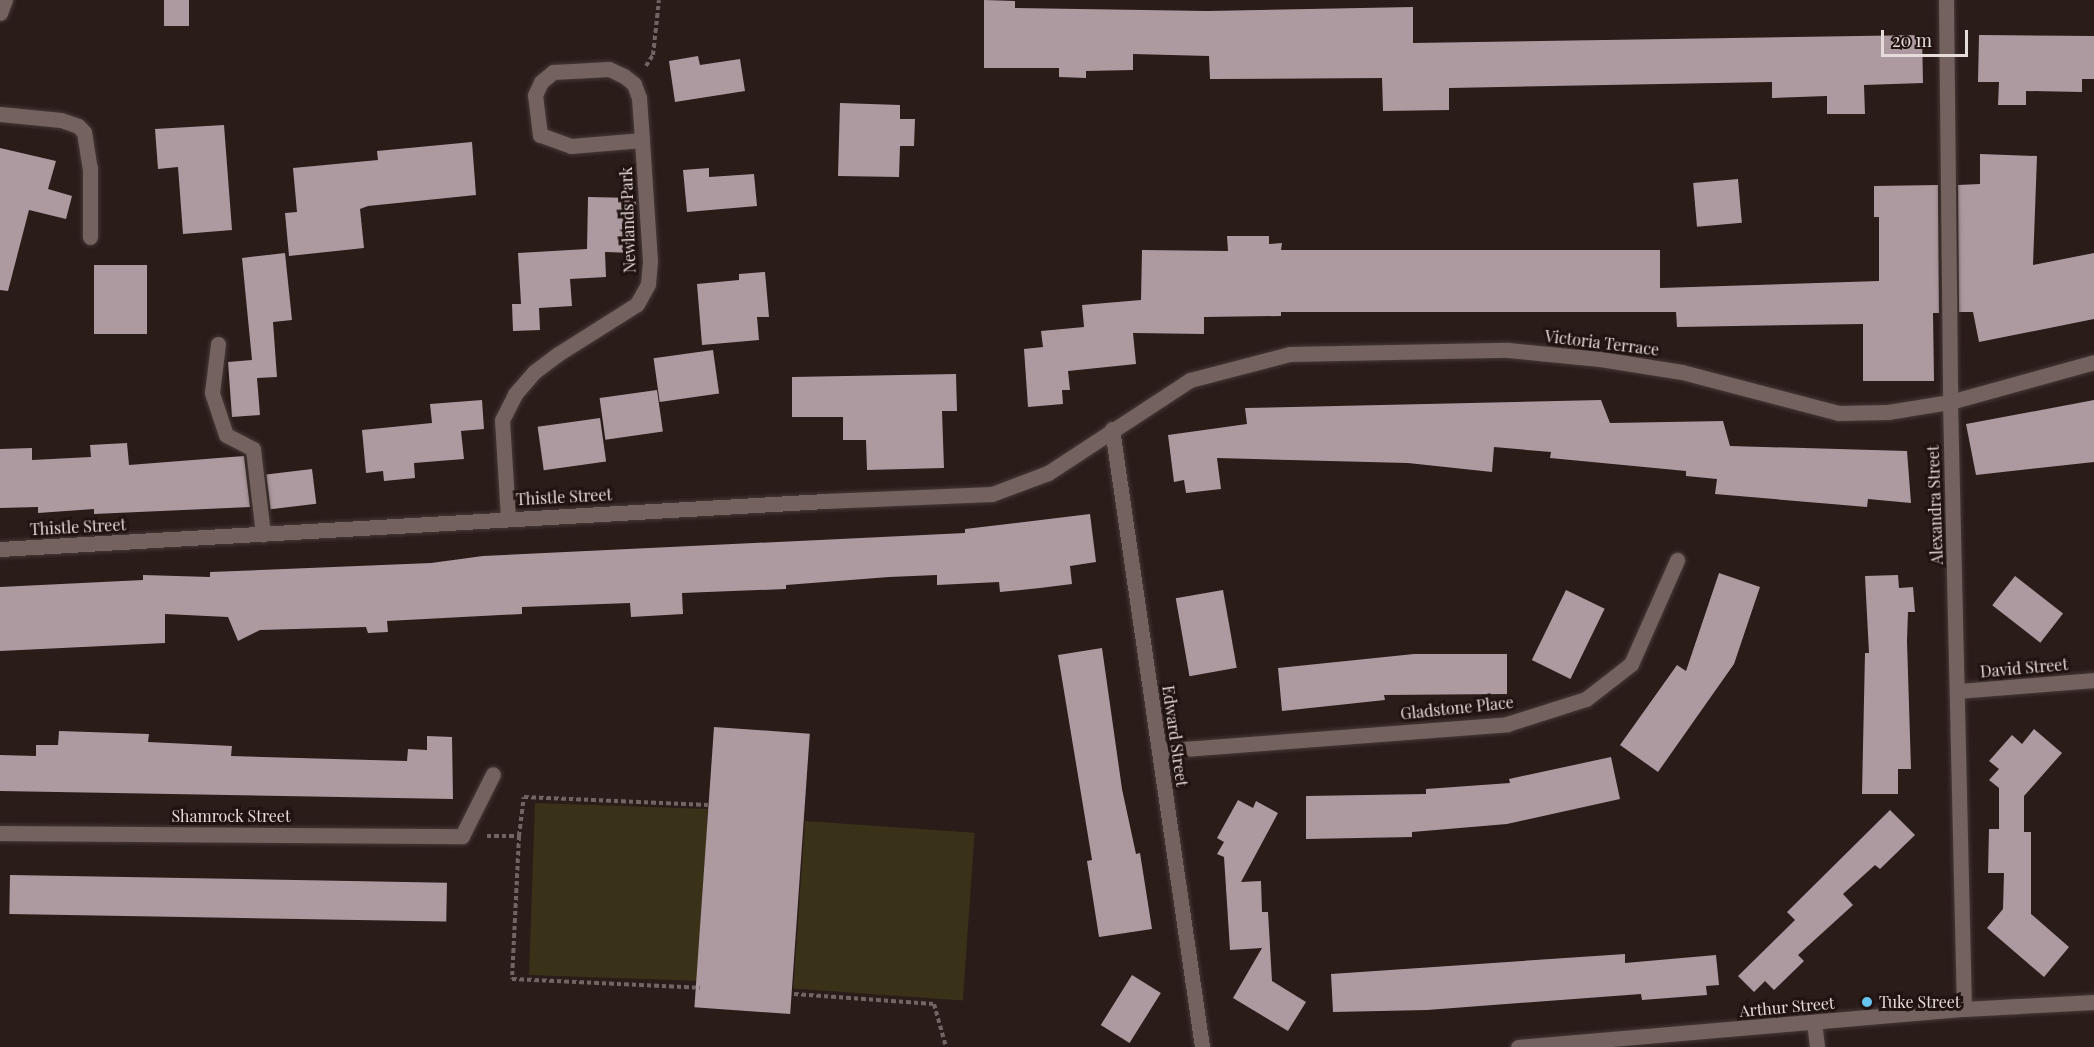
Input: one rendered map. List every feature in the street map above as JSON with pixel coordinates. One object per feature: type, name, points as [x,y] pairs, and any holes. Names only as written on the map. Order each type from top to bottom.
[{"type":"street","points":[[0,13],[5,0]]},
{"type":"street","name":"Alexandra Street","points":[[1946,0],[1950,402],[1964,1009]]},
{"type":"street","points":[[634,84],[609,69],[553,72],[541,82],[535,95],[536,118],[540,135],[571,146],[642,140]]},
{"type":"street","name":"Newlands Park","points":[[508,518],[502,420],[515,394],[542,366],[637,304],[648,284],[650,261],[642,140],[634,84]]},
{"type":"street","points":[[0,114],[61,120],[78,126],[84,132],[90,168],[90,237]]},
{"type":"street","points":[[218,344],[212,393],[226,435],[252,449],[263,534]]},
{"type":"street","name":"Victoria Terrace","points":[[1112,429],[1190,380],[1290,354],[1389,350],[1508,350],[1600,359],[1682,372],[1838,413],[1888,412],[1950,402],[2094,362]]},
{"type":"street","name":"Thistle Street","points":[[0,549],[508,518],[992,494],[1048,473],[1112,429]]},
{"type":"street","name":"Edward Street","points":[[1112,429],[1202,1047]]},
{"type":"street","name":"Gladstone Place","points":[[1159,751],[1506,724],[1586,699],[1632,664],[1677,560]]},
{"type":"street","name":"David Street","points":[[1958,691],[2094,680]]},
{"type":"street","points":[[462,836],[494,774]]},
{"type":"street","name":"Shamrock Street","points":[[0,832],[462,836]]},
{"type":"street","name":"Arthur Street","points":[[1518,1047],[1964,1009],[2094,1002]]},
{"type":"street","points":[[1814,1022],[1817,1047]]},
{"type":"path","points":[[634,84],[653,55],[659,0]]},
{"type":"path","points":[[700,988],[512,979],[519,836],[524,797],[708,805]]},
{"type":"path","points":[[462,836],[519,836]]},
{"type":"path","points":[[794,994],[934,1004],[946,1047]]},
{"type":"shaded area","points":[[535,803],[708,809],[702,981],[529,975]]},
{"type":"shaded area","points":[[805,821],[975,833],[963,1000],[793,989]]},
{"type":"building","points":[[164,0],[189,0],[189,26],[164,26]]},
{"type":"building","points":[[984,0],[1015,1],[1015,8],[1207,11],[1413,7],[1413,43],[1922,35],[1923,83],[1864,85],[1865,114],[1827,114],[1827,96],[1772,98],[1772,82],[1449,88],[1449,110],[1383,111],[1382,78],[1210,79],[1209,56],[1133,54],[1133,70],[1086,71],[1086,78],[1059,77],[1059,68],[984,68]]},
{"type":"building","points":[[1979,35],[2094,36],[2094,79],[2082,79],[2082,92],[2026,91],[2026,105],[1998,105],[1999,82],[1978,82]]},
{"type":"building","points":[[698,56],[700,65],[740,59],[745,91],[675,102],[669,61]]},
{"type":"building","points":[[840,103],[900,105],[900,119],[915,119],[914,146],[900,146],[899,177],[838,176]]},
{"type":"building","points":[[224,125],[232,230],[183,234],[178,167],[158,169],[155,129]]},
{"type":"building","points":[[472,142],[476,195],[368,206],[360,209],[364,248],[289,256],[285,213],[297,212],[293,168],[378,160],[377,151]]},
{"type":"building","points":[[0,148],[56,161],[48,189],[72,196],[66,219],[29,210],[8,291],[0,290]]},
{"type":"building","points":[[1980,154],[2037,156],[2033,265],[2094,253],[2094,319],[1979,342],[1973,312],[1959,312],[1958,185],[1980,184]]},
{"type":"building","points":[[709,168],[709,177],[754,174],[757,206],[687,212],[683,170]]},
{"type":"building","points":[[1738,179],[1742,223],[1697,227],[1693,183]]},
{"type":"building","points":[[1938,185],[1939,313],[1933,313],[1934,381],[1863,381],[1863,324],[1677,327],[1676,312],[1281,312],[1281,316],[1204,317],[1204,334],[1133,333],[1136,364],[1068,371],[1070,390],[1062,390],[1063,404],[1028,407],[1024,349],[1043,347],[1041,331],[1084,327],[1082,305],[1141,300],[1142,250],[1228,251],[1227,236],[1269,236],[1269,244],[1282,243],[1281,250],[1660,250],[1660,288],[1879,281],[1879,217],[1874,217],[1874,186]]},
{"type":"building","points":[[588,197],[636,198],[636,253],[605,252],[606,277],[570,279],[572,306],[539,308],[540,330],[513,331],[512,304],[521,304],[518,253],[587,249]]},
{"type":"building","points":[[285,253],[292,320],[273,322],[277,377],[257,378],[260,415],[232,417],[228,362],[252,360],[242,258]]},
{"type":"building","points":[[94,265],[147,265],[147,334],[94,334]]},
{"type":"building","points":[[765,272],[769,317],[757,317],[759,340],[702,345],[697,284],[739,280],[739,274]]},
{"type":"building","points":[[713,350],[719,394],[660,402],[654,358]]},
{"type":"building","points":[[956,374],[957,411],[942,411],[944,468],[867,470],[866,440],[843,440],[843,417],[792,417],[792,377]]},
{"type":"building","points":[[657,390],[663,432],[605,440],[600,398]]},
{"type":"building","points":[[482,400],[484,429],[461,431],[464,459],[414,463],[415,478],[384,481],[383,471],[366,473],[362,430],[432,423],[430,404]]},
{"type":"building","points":[[1601,400],[1610,423],[1723,421],[1730,446],[1907,451],[1911,503],[1868,499],[1867,507],[1715,494],[1717,479],[1686,476],[1686,471],[1550,458],[1551,452],[1494,447],[1492,472],[1408,463],[1217,458],[1221,489],[1186,493],[1184,480],[1174,482],[1168,435],[1247,424],[1245,408]]},
{"type":"building","points":[[2094,400],[2094,462],[1976,475],[1966,424]]},
{"type":"building","points":[[600,418],[606,462],[544,470],[538,427]]},
{"type":"building","points":[[127,443],[129,465],[244,456],[250,507],[94,514],[94,509],[38,513],[38,507],[0,508],[0,449],[32,448],[32,460],[91,457],[90,445]]},
{"type":"building","points":[[312,469],[316,504],[271,509],[266,475]]},
{"type":"building","points":[[1090,514],[1096,562],[1070,566],[1072,584],[1000,592],[999,582],[937,585],[937,575],[889,577],[786,585],[786,589],[682,593],[683,614],[631,617],[630,603],[522,607],[522,614],[387,621],[388,632],[368,633],[366,627],[260,630],[238,641],[228,617],[165,614],[165,643],[0,651],[0,587],[143,580],[143,575],[210,577],[210,572],[431,563],[483,556],[965,533],[965,529]]},
{"type":"building","points":[[1719,573],[1760,587],[1734,664],[1658,772],[1620,745],[1677,665],[1686,671]]},
{"type":"building","points":[[1898,575],[1899,588],[1913,587],[1915,612],[1908,612],[1907,641],[1911,769],[1898,769],[1898,794],[1862,794],[1865,653],[1869,653],[1865,576]]},
{"type":"building","points":[[2015,576],[2063,614],[2040,643],[1992,605]]},
{"type":"building","points":[[1223,590],[1237,668],[1189,676],[1176,598]]},
{"type":"building","points":[[1566,590],[1605,609],[1570,679],[1532,660]]},
{"type":"building","points":[[1102,648],[1122,789],[1136,854],[1140,853],[1152,929],[1099,937],[1087,861],[1092,860],[1058,655]]},
{"type":"building","points":[[1414,654],[1507,654],[1507,694],[1384,695],[1385,700],[1282,711],[1278,668]]},
{"type":"building","points":[[714,727],[810,734],[790,1014],[694,1007]]},
{"type":"building","points":[[2034,729],[2062,753],[2024,796],[2024,832],[2031,832],[2031,914],[2069,947],[2044,977],[1987,928],[2003,909],[2004,873],[1988,873],[1989,829],[1999,829],[1999,788],[1989,780],[1999,769],[1989,761],[2012,735],[2022,744]]},
{"type":"building","points":[[59,731],[149,734],[148,742],[232,746],[231,756],[407,761],[408,749],[427,750],[427,736],[452,737],[453,799],[0,791],[0,755],[36,756],[36,745],[58,745]]},
{"type":"building","points":[[1611,757],[1620,799],[1507,824],[1412,832],[1412,837],[1306,839],[1306,796],[1426,794],[1426,789],[1510,783],[1509,779]]},
{"type":"building","points":[[1238,800],[1253,808],[1256,801],[1278,813],[1241,882],[1261,881],[1262,912],[1268,912],[1272,981],[1306,1002],[1288,1031],[1233,998],[1262,948],[1230,950],[1224,857],[1217,854],[1224,842],[1217,838]]},
{"type":"building","points":[[1890,810],[1915,835],[1880,869],[1875,865],[1843,894],[1853,905],[1798,955],[1804,961],[1774,990],[1765,981],[1754,992],[1738,976],[1795,920],[1787,912]]},
{"type":"building","points":[[10,875],[447,883],[446,922],[9,914]]},
{"type":"building","points":[[1625,954],[1625,963],[1716,955],[1719,985],[1706,986],[1707,995],[1642,1000],[1641,994],[1427,1010],[1333,1012],[1331,974]]},
{"type":"building","points":[[1132,975],[1161,993],[1130,1043],[1101,1025]]},
{"type":"place","name":"Tuke Street","points":[[1867,1002]]}]
